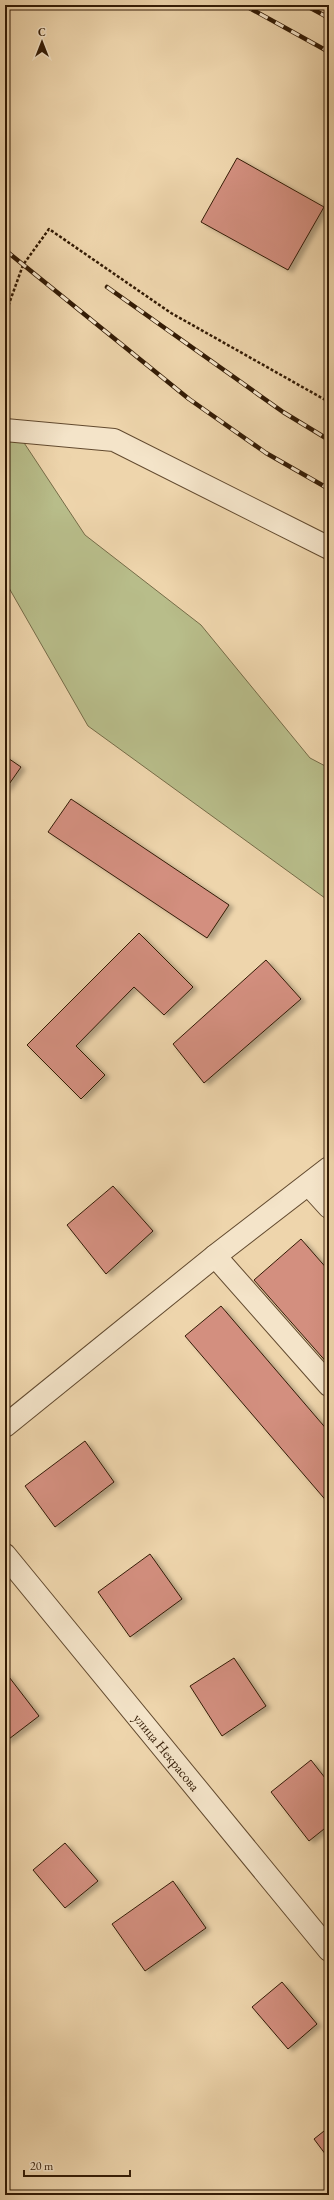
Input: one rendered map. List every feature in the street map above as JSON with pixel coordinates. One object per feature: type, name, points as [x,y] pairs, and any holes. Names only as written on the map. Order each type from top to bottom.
[{"type":"street","points":[[5,430],[114,440],[329,548]]},
{"type":"street","points":[[5,1426],[215,1256],[310,1185],[329,1168]]},
{"type":"street","points":[[310,1185],[329,1207]]},
{"type":"street","points":[[215,1256],[329,1385]]},
{"type":"street","name":"улица Некрасова","points":[[5,1555],[329,1950]]},
{"type":"path","points":[[5,315],[23,265],[49,229],[171,313],[329,402]]},
{"type":"green space","points":[[5,414],[85,535],[201,625],[310,758],[329,768],[329,901],[88,726],[5,581]]},
{"type":"building","points":[[237,158],[324,207],[288,270],[201,222]]},
{"type":"building","points":[[5,756],[21,767],[5,790]]},
{"type":"building","points":[[71,799],[229,905],[207,938],[48,832]]},
{"type":"building","points":[[139,933],[193,987],[164,1015],[134,987],[76,1046],[105,1075],[81,1099],[27,1045]]},
{"type":"building","points":[[266,960],[301,999],[204,1083],[173,1044]]},
{"type":"building","points":[[113,1186],[153,1231],[106,1274],[67,1225]]},
{"type":"building","points":[[301,1239],[329,1271],[329,1365],[254,1280]]},
{"type":"building","points":[[221,1306],[329,1432],[329,1504],[185,1336]]},
{"type":"building","points":[[85,1441],[114,1482],[55,1527],[25,1486]]},
{"type":"building","points":[[150,1554],[182,1599],[130,1637],[98,1592]]},
{"type":"building","points":[[234,1658],[266,1706],[222,1736],[190,1686]]},
{"type":"building","points":[[6,1673],[39,1716],[5,1742],[5,1674]]},
{"type":"building","points":[[311,1760],[329,1783],[329,1825],[309,1841],[271,1792]]},
{"type":"building","points":[[65,1843],[98,1881],[65,1908],[33,1870]]},
{"type":"building","points":[[173,1881],[206,1928],[145,1971],[112,1924]]},
{"type":"building","points":[[282,1982],[317,2024],[288,2049],[252,2007]]},
{"type":"building","points":[[329,2127],[329,2159],[314,2139]]},
{"type":"railway","points":[[244,5],[329,52]]},
{"type":"railway","points":[[305,5],[329,18]]},
{"type":"railway","points":[[5,250],[189,399],[266,453],[329,489]]},
{"type":"railway","points":[[107,287],[283,412],[329,440]]}]
